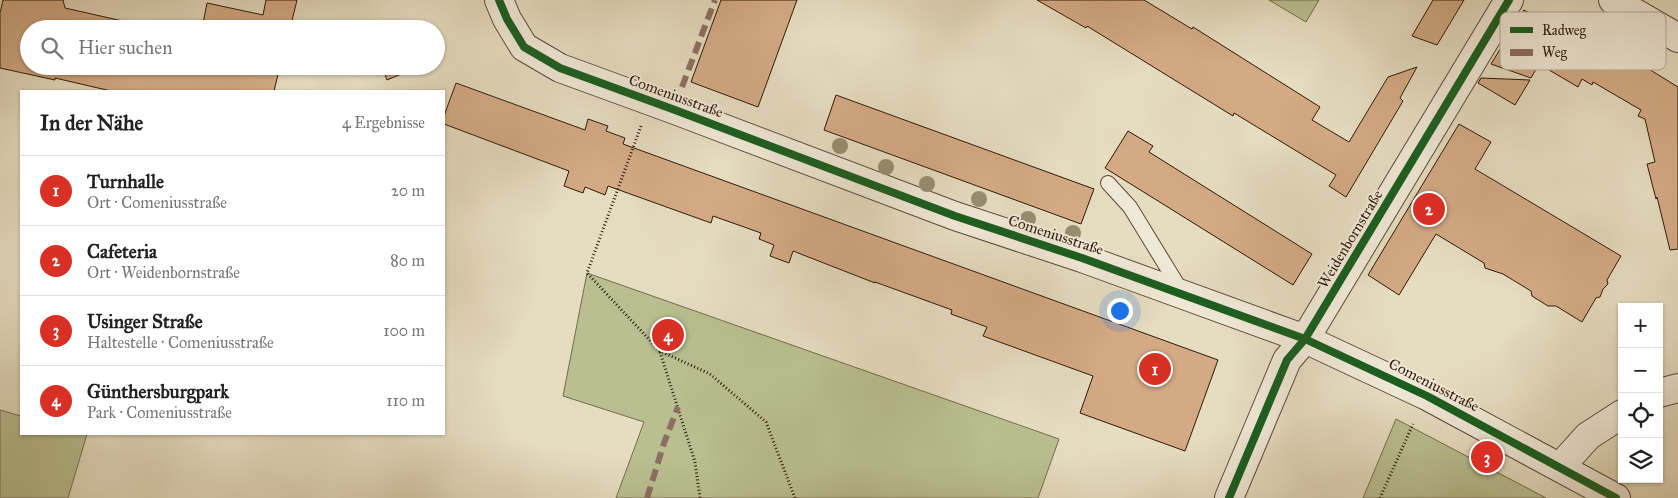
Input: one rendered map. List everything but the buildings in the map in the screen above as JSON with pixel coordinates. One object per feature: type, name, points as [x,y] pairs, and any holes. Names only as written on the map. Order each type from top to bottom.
[{"type":"street","name":"Comeniusstraße","points":[[499,0],[507,19],[524,47],[560,68],[955,216],[1082,258],[1305,339],[1427,396],[1616,498]]},
{"type":"street","name":"Weidenbornstraße","points":[[1502,12],[1509,0]]},
{"type":"street","points":[[1613,0],[1634,12]]},
{"type":"street","name":"Weidenbornstraße","points":[[1228,498],[1286,360],[1305,339],[1500,15]]},
{"type":"street","points":[[1666,31],[1678,38]]},
{"type":"street","points":[[1663,392],[1678,388]]},
{"type":"street","points":[[1560,467],[1588,436],[1618,417]]},
{"type":"lane","points":[[1108,184],[1130,207],[1184,295]]},
{"type":"path","points":[[641,125],[587,273],[660,351],[710,374],[766,422],[795,498]]},
{"type":"path","points":[[660,351],[695,462],[700,498]]},
{"type":"path","points":[[1380,498],[1413,424]]},
{"type":"green space","points":[[1269,0],[1319,0],[1306,22]]},
{"type":"green space","points":[[587,273],[1059,439],[1038,498],[616,498],[644,422],[563,396]]},
{"type":"green space","points":[[0,410],[20,416],[20,435],[87,435],[68,498],[0,498]]},
{"type":"green space","points":[[1396,419],[1546,498],[1363,498]]},
{"type":"marked path","points":[[682,87],[715,0]]},
{"type":"marked path","points":[[647,498],[664,443],[678,407]]},
{"type":"cycle path","points":[[499,0],[507,19],[524,47],[560,68],[955,216],[1082,258],[1305,339],[1427,396],[1616,498]]},
{"type":"cycle path","points":[[1502,12],[1509,0]]},
{"type":"cycle path","points":[[1229,498],[1287,360],[1305,339],[1500,15]]},
{"type":"place","name":"Cafeteria","points":[[1429,209]]},
{"type":"place","name":"Günthersburgpark","points":[[668,335]]},
{"type":"place","name":"Turnhalle","points":[[1155,369]]},
{"type":"place","name":"Usinger Straße","points":[[1487,457]]}]
